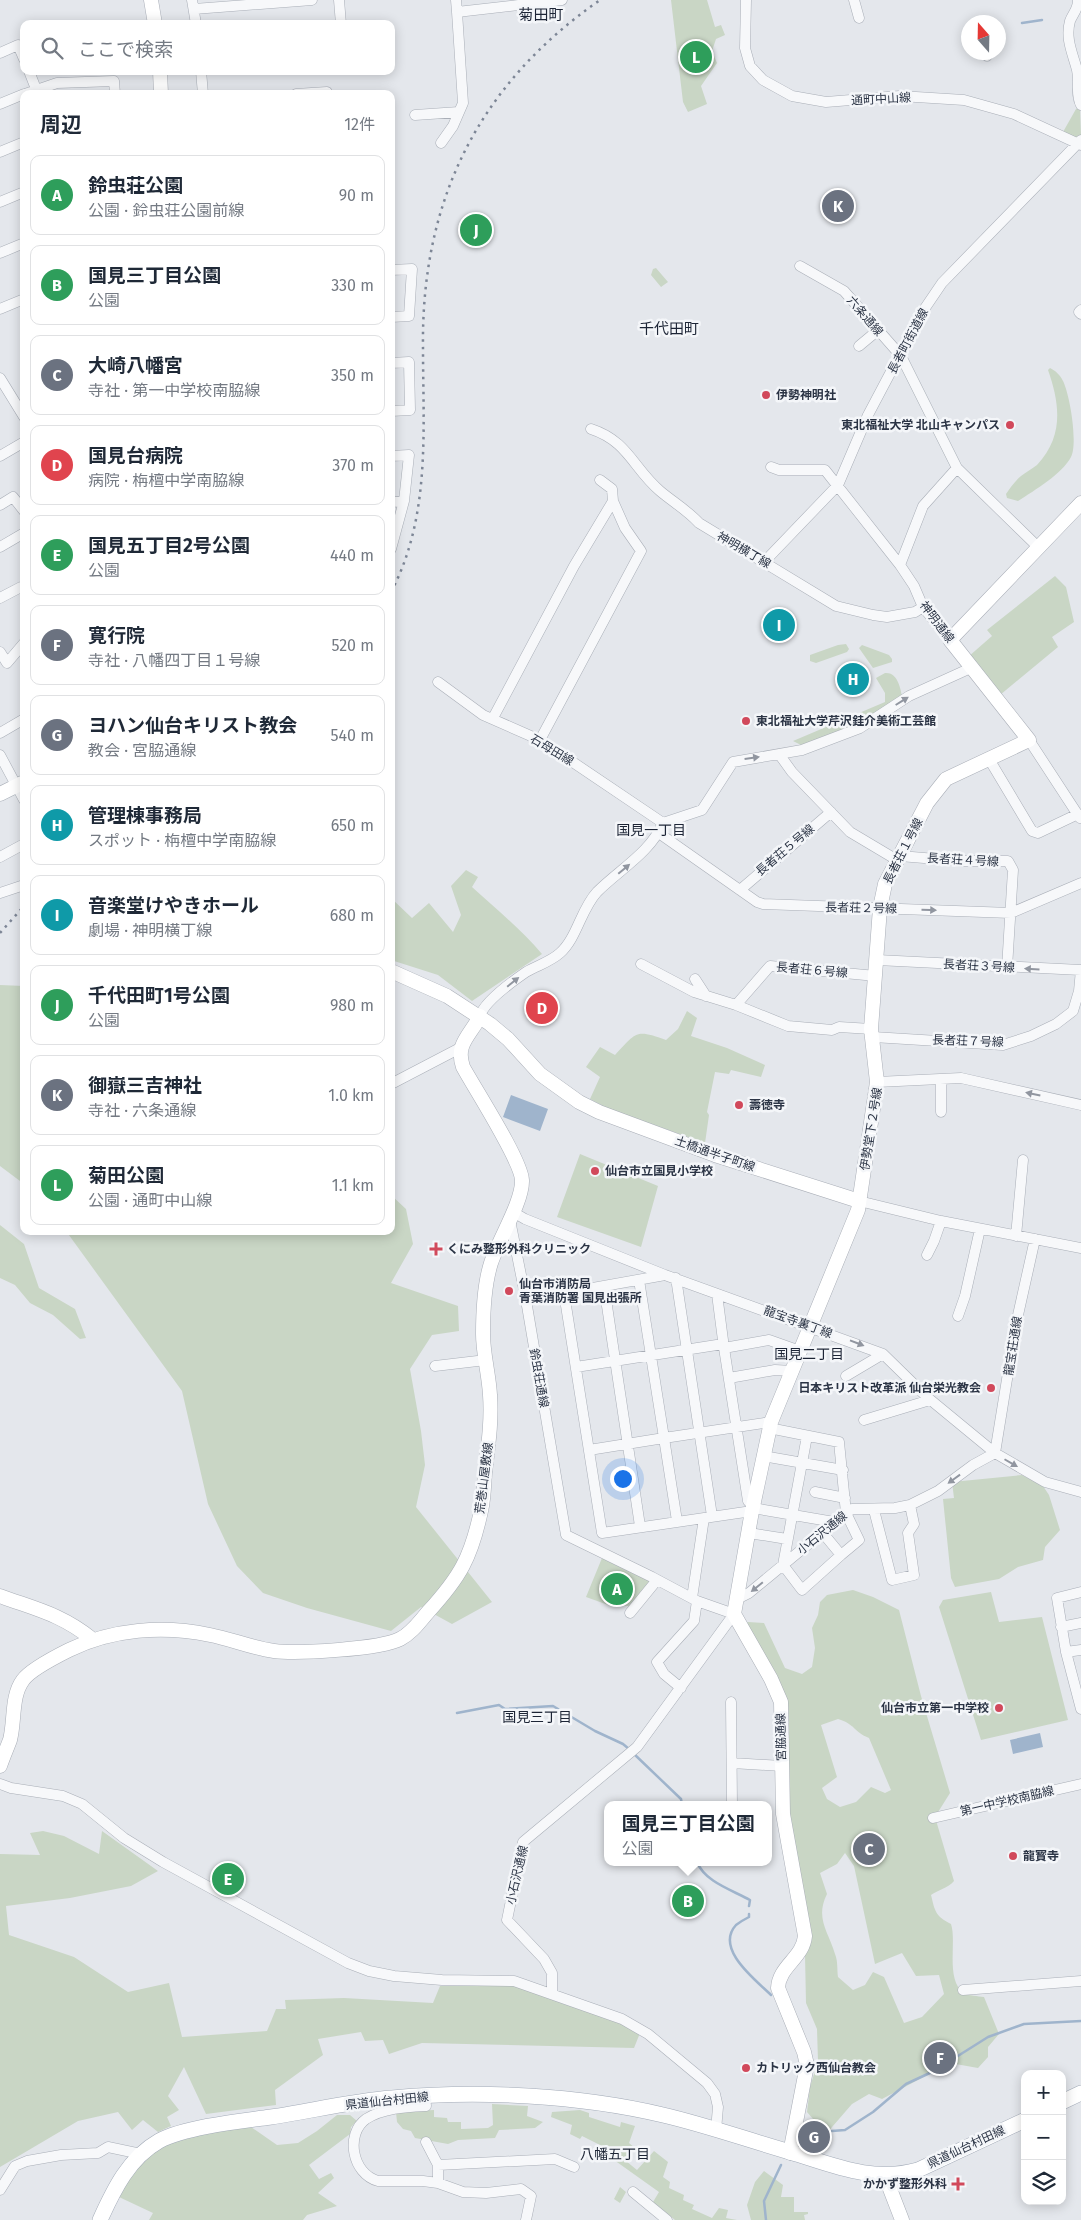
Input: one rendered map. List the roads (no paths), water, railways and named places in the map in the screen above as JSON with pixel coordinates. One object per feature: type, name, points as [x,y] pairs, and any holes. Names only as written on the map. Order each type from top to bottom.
[{"type":"main road","points":[[1066,2100],[1081,2093]]},
{"type":"main road","name":"県道仙台村田線","points":[[100,2220],[111,2194],[127,2169],[141,2154],[159,2141],[185,2132],[236,2122],[390,2098],[425,2096],[585,2100],[665,2115],[859,2173],[885,2176],[918,2170],[1021,2122]]},
{"type":"street","points":[[151,0],[154,20]]},
{"type":"street","points":[[195,20],[193,5],[312,0]]},
{"type":"street","points":[[338,0],[340,20]]},
{"type":"street","points":[[442,143],[453,126],[463,103],[456,0]]},
{"type":"street","points":[[457,12],[562,0]]},
{"type":"street","name":"通町中山線","points":[[746,0],[745,48],[750,66],[763,80],[792,96],[826,102],[900,96],[964,100],[1014,114],[1080,143]]},
{"type":"street","points":[[854,0],[859,18]]},
{"type":"street","points":[[1078,0],[1078,8],[1070,20],[1068,38],[1078,71],[1077,92],[1081,105]]},
{"type":"street","points":[[0,53],[18,45],[20,50]]},
{"type":"street","points":[[31,75],[36,89],[56,83],[114,81],[115,90]]},
{"type":"street","points":[[160,75],[161,90]]},
{"type":"street","points":[[201,75],[203,90]]},
{"type":"street","points":[[0,104],[20,96]]},
{"type":"street","points":[[415,115],[459,112]]},
{"type":"street","name":"長者町街道線","points":[[765,561],[838,485],[868,416],[923,311],[942,283],[1080,143]]},
{"type":"street","points":[[0,152],[20,144]]},
{"type":"street","points":[[0,202],[20,194]]},
{"type":"street","points":[[0,253],[20,245]]},
{"type":"street","name":"六条通線","points":[[800,266],[844,291],[901,356],[957,468],[1038,547]]},
{"type":"street","points":[[395,270],[412,269],[409,316],[395,317]]},
{"type":"street","points":[[0,309],[20,300]]},
{"type":"street","points":[[1081,310],[1079,312],[1081,314]]},
{"type":"street","points":[[859,346],[878,330]]},
{"type":"street","points":[[395,363],[409,362],[410,410],[395,411]]},
{"type":"street","points":[[0,378],[20,411]]},
{"type":"street","points":[[0,400],[9,394]]},
{"type":"street","name":"神明横丁線","points":[[591,429],[607,434],[622,447],[660,491],[685,508],[699,522],[830,602],[847,609],[887,616],[915,612],[923,607]]},
{"type":"street","points":[[0,456],[20,444]]},
{"type":"street","points":[[395,456],[409,455],[404,501],[395,534]]},
{"type":"street","name":"神明通線","points":[[771,467],[779,470],[825,470],[900,565],[914,586],[923,607],[974,667],[1030,740],[1079,817]]},
{"type":"street","points":[[900,565],[923,506],[957,468]]},
{"type":"street","points":[[540,740],[641,551],[625,528],[613,502],[612,489],[600,480]]},
{"type":"street","points":[[0,505],[14,497],[20,505]]},
{"type":"street","points":[[395,502],[404,501]]},
{"type":"street","points":[[493,718],[574,566],[613,502]]},
{"type":"street","points":[[950,640],[1081,503]]},
{"type":"street","points":[[0,547],[20,535]]},
{"type":"street","points":[[0,598],[20,588]]},
{"type":"street","points":[[3,665],[20,647]]},
{"type":"street","points":[[0,652],[3,665]]},
{"type":"street","points":[[395,1082],[460,1048],[480,1016],[482,1009],[528,971],[551,961],[562,952],[597,892],[637,859],[661,826],[702,810],[733,762],[802,750],[860,728],[909,696],[974,667]]},
{"type":"street","name":"石母田線","points":[[438,682],[483,715],[540,740],[661,826]]},
{"type":"street","points":[[0,733],[20,721]]},
{"type":"street","name":"長者荘１号線","points":[[877,1082],[872,1033],[880,908],[885,884],[927,803],[946,779],[1030,740]]},
{"type":"street","points":[[0,754],[20,784],[0,794]]},
{"type":"street","name":"長者荘４号線","points":[[779,754],[792,772],[850,832],[898,858],[1008,861],[1013,870],[1008,968]]},
{"type":"street","points":[[989,758],[1032,831],[1038,833],[1079,817]]},
{"type":"street","name":"長者荘５号線","points":[[740,890],[831,812]]},
{"type":"street","name":"長者荘２号線","points":[[661,826],[663,836],[763,904],[1011,913],[1081,883]]},
{"type":"street","points":[[0,857],[20,846]]},
{"type":"street","points":[[0,893],[20,886]]},
{"type":"street","name":"長者荘３号線","points":[[877,960],[1008,968],[1081,970]]},
{"type":"street","name":"長者荘７号線","points":[[641,964],[694,992],[736,1005],[788,1026],[832,1030],[839,1027],[872,1033],[1003,1045],[1031,1036],[1077,1014],[1081,970]]},
{"type":"street","name":"長者荘６号線","points":[[736,1005],[770,966],[876,976]]},
{"type":"street","name":"土橋通半子町線","points":[[395,973],[447,996],[480,1016],[499,1030],[540,1074],[579,1102],[599,1112],[715,1154],[859,1201],[940,1221],[1081,1248]]},
{"type":"street","points":[[695,979],[706,996]]},
{"type":"street","name":"荒巻山屋敷線","points":[[0,1766],[10,1739],[17,1694],[23,1680],[61,1655],[92,1639],[152,1630],[183,1630],[274,1651],[299,1652],[370,1647],[392,1643],[403,1638],[449,1590],[462,1570],[471,1548],[482,1508],[491,1419],[483,1337],[484,1303],[490,1264],[504,1228],[512,1216],[522,1180],[520,1171],[507,1144],[463,1067],[460,1058],[460,1048]]},
{"type":"street","name":"伊勢堂下２号線","points":[[811,1326],[858,1210],[877,1082],[961,1078],[1081,1105]]},
{"type":"street","points":[[941,1079],[941,1112]]},
{"type":"street","points":[[1016,1236],[1023,1160]]},
{"type":"street","name":"龍宝寺裏丁線","points":[[512,1216],[525,1218],[665,1275],[811,1326],[883,1354],[930,1400],[995,1454],[1045,1482],[1081,1492]]},
{"type":"street","name":"鈴虫荘通線","points":[[512,1216],[566,1536],[657,1580]]},
{"type":"street","points":[[927,1255],[934,1241],[940,1221]]},
{"type":"street","points":[[958,1316],[965,1296],[980,1229]]},
{"type":"street","name":"龍宝荘通線","points":[[995,1454],[1016,1324],[1035,1239]]},
{"type":"street","points":[[526,1300],[665,1275]]},
{"type":"street","points":[[676,1278],[699,1432],[708,1517],[694,1600],[694,1621],[657,1662],[664,1674],[681,1688],[734,1614],[770,1425],[811,1326]]},
{"type":"street","points":[[640,1280],[677,1521]]},
{"type":"street","points":[[604,1286],[640,1526]]},
{"type":"street","points":[[564,1293],[602,1533],[708,1517],[753,1508],[792,1513],[834,1522]]},
{"type":"street","points":[[717,1294],[748,1501],[753,1508]]},
{"type":"street","points":[[576,1367],[686,1350],[769,1340],[800,1351]]},
{"type":"street","points":[[846,1376],[883,1354]]},
{"type":"street","points":[[435,1366],[486,1360]]},
{"type":"street","points":[[730,1378],[775,1370],[792,1371]]},
{"type":"street","points":[[864,1420],[893,1413],[930,1400]]},
{"type":"street","points":[[589,1450],[699,1432],[770,1425],[808,1436],[839,1442],[846,1513],[859,1540],[802,1590],[783,1565],[808,1436]]},
{"type":"street","name":"小石沢通線","points":[[737,1599],[749,1593],[846,1513],[852,1510],[874,1510],[910,1505],[938,1491],[973,1465],[995,1454]]},
{"type":"street","points":[[763,1456],[843,1470]]},
{"type":"street","points":[[816,1492],[846,1498]]},
{"type":"street","points":[[874,1510],[892,1580],[914,1575],[908,1533],[914,1524],[910,1505]]},
{"type":"street","points":[[822,1532],[841,1555]]},
{"type":"street","points":[[749,1533],[787,1539]]},
{"type":"street","points":[[630,1613],[657,1580],[694,1600],[734,1614]]},
{"type":"street","points":[[1081,1592],[1057,1598],[1066,1652],[1081,1709]]},
{"type":"street","points":[[0,1596],[54,1614],[92,1639]]},
{"type":"street","name":"宮脇通線","points":[[734,1614],[779,1696],[783,1814],[805,1936],[803,1948],[780,1976],[778,1988],[804,2052],[807,2065],[790,2153]]},
{"type":"street","points":[[1061,1627],[1081,1623]]},
{"type":"street","points":[[1066,1652],[1081,1650]]},
{"type":"street","name":"小石沢通線","points":[[552,1993],[552,1973],[544,1959],[507,1920],[523,1842],[637,1746],[681,1688]]},
{"type":"street","points":[[731,1702],[732,1801]]},
{"type":"street","points":[[732,1763],[782,1766]]},
{"type":"street","points":[[0,1784],[12,1788],[63,1796],[82,1804],[124,1838],[163,1862],[348,1963],[369,1972],[442,1980],[514,1981],[622,2019],[648,2034],[707,2083],[715,2094],[718,2107],[716,2130]]},
{"type":"street","name":"第一中学校南脇線","points":[[933,1818],[1081,1784]]},
{"type":"street","points":[[963,1990],[1081,1981]]},
{"type":"street","points":[[425,2096],[426,2106],[404,2107],[376,2114],[358,2126],[354,2138],[354,2152],[362,2172],[372,2179],[438,2183],[463,2192],[486,2193],[521,2189],[531,2196],[526,2220]]},
{"type":"street","points":[[426,2142],[438,2165],[438,2183]]},
{"type":"street","points":[[0,2190],[15,2166],[27,2161],[61,2155],[98,2153],[108,2148],[141,2154]]},
{"type":"street","points":[[438,2165],[555,2159],[574,2167]]},
{"type":"street","points":[[885,2176],[902,2220]]},
{"type":"street","points":[[634,2192],[667,2220]]},
{"type":"water","points":[[511,1095],[548,1109],[540,1131],[503,1117]]},
{"type":"water","points":[[1040,1733],[1043,1747],[1013,1754],[1010,1740]]},
{"type":"waterway","points":[[1022,23],[1042,20]]},
{"type":"waterway","points":[[457,1713],[499,1705],[505,1709],[553,1706],[629,1749]]},
{"type":"waterway","points":[[633,1753],[681,1801]]},
{"type":"waterway","points":[[699,1866],[706,1875],[713,1880],[750,1900],[749,1906]]},
{"type":"waterway","points":[[749,1914],[749,1917],[736,1925],[731,1934],[730,1944],[740,1964],[771,1995]]},
{"type":"waterway","points":[[832,2131],[845,2130],[873,2112],[906,2084],[934,2071],[988,2037],[1024,2024],[1081,2021]]},
{"type":"waterway","points":[[766,2220],[764,2201],[781,2165]]},
{"type":"railway","points":[[395,583],[404,563],[413,534],[419,503],[423,441],[425,294],[433,243],[446,195],[465,150],[490,108],[521,69],[558,33],[600,0]]},
{"type":"railway","points":[[0,933],[20,910]]},
{"type":"place","name":"菊田公園","points":[[696,57]]},
{"type":"place","name":"御嶽三吉神社","points":[[838,206]]},
{"type":"place","name":"千代田町1号公園","points":[[476,230]]},
{"type":"place","name":"伊勢神明社","points":[[766,395]]},
{"type":"place","name":"東北福祉大学 北山キャンパス","points":[[1010,425]]},
{"type":"place","name":"音楽堂けやきホール","points":[[779,625]]},
{"type":"place","name":"管理棟事務局","points":[[853,679]]},
{"type":"place","name":"東北福祉大学芹沢銈介美術工芸館","points":[[746,721]]},
{"type":"place","name":"国見台病院","points":[[542,1008]]},
{"type":"place","name":"壽徳寺","points":[[739,1105]]},
{"type":"place","name":"仙台市立国見小学校","points":[[595,1171]]},
{"type":"place","name":"くにみ整形外科クリニック","points":[[436,1249]]},
{"type":"place","name":"仙台市消防局 青葉消防署 国見出張所","points":[[509,1291]]},
{"type":"place","name":"日本キリスト改革派 仙台栄光教会","points":[[991,1388]]},
{"type":"place","name":"鈴虫荘公園","points":[[617,1589]]},
{"type":"place","name":"仙台市立第一中学校","points":[[999,1708]]},
{"type":"place","name":"大崎八幡宮","points":[[869,1849]]},
{"type":"place","name":"龍寳寺","points":[[1013,1856]]},
{"type":"place","name":"国見五丁目2号公園","points":[[228,1879]]},
{"type":"place","name":"国見三丁目公園","points":[[688,1901]]},
{"type":"place","name":"寛行院","points":[[940,2058]]},
{"type":"place","name":"カトリック西仙台教会","points":[[746,2068]]},
{"type":"place","name":"ヨハン仙台キリスト教会","points":[[814,2137]]},
{"type":"place","name":"かかず整形外科","points":[[958,2184]]},
{"type":"district","name":"菊田町","points":[[541,15]]},
{"type":"district","name":"千代田町","points":[[669,329]]},
{"type":"district","name":"国見一丁目","points":[[651,830]]},
{"type":"district","name":"国見二丁目","points":[[809,1354]]},
{"type":"district","name":"国見三丁目","points":[[537,1717]]},
{"type":"district","name":"八幡五丁目","points":[[615,2154]]}]
